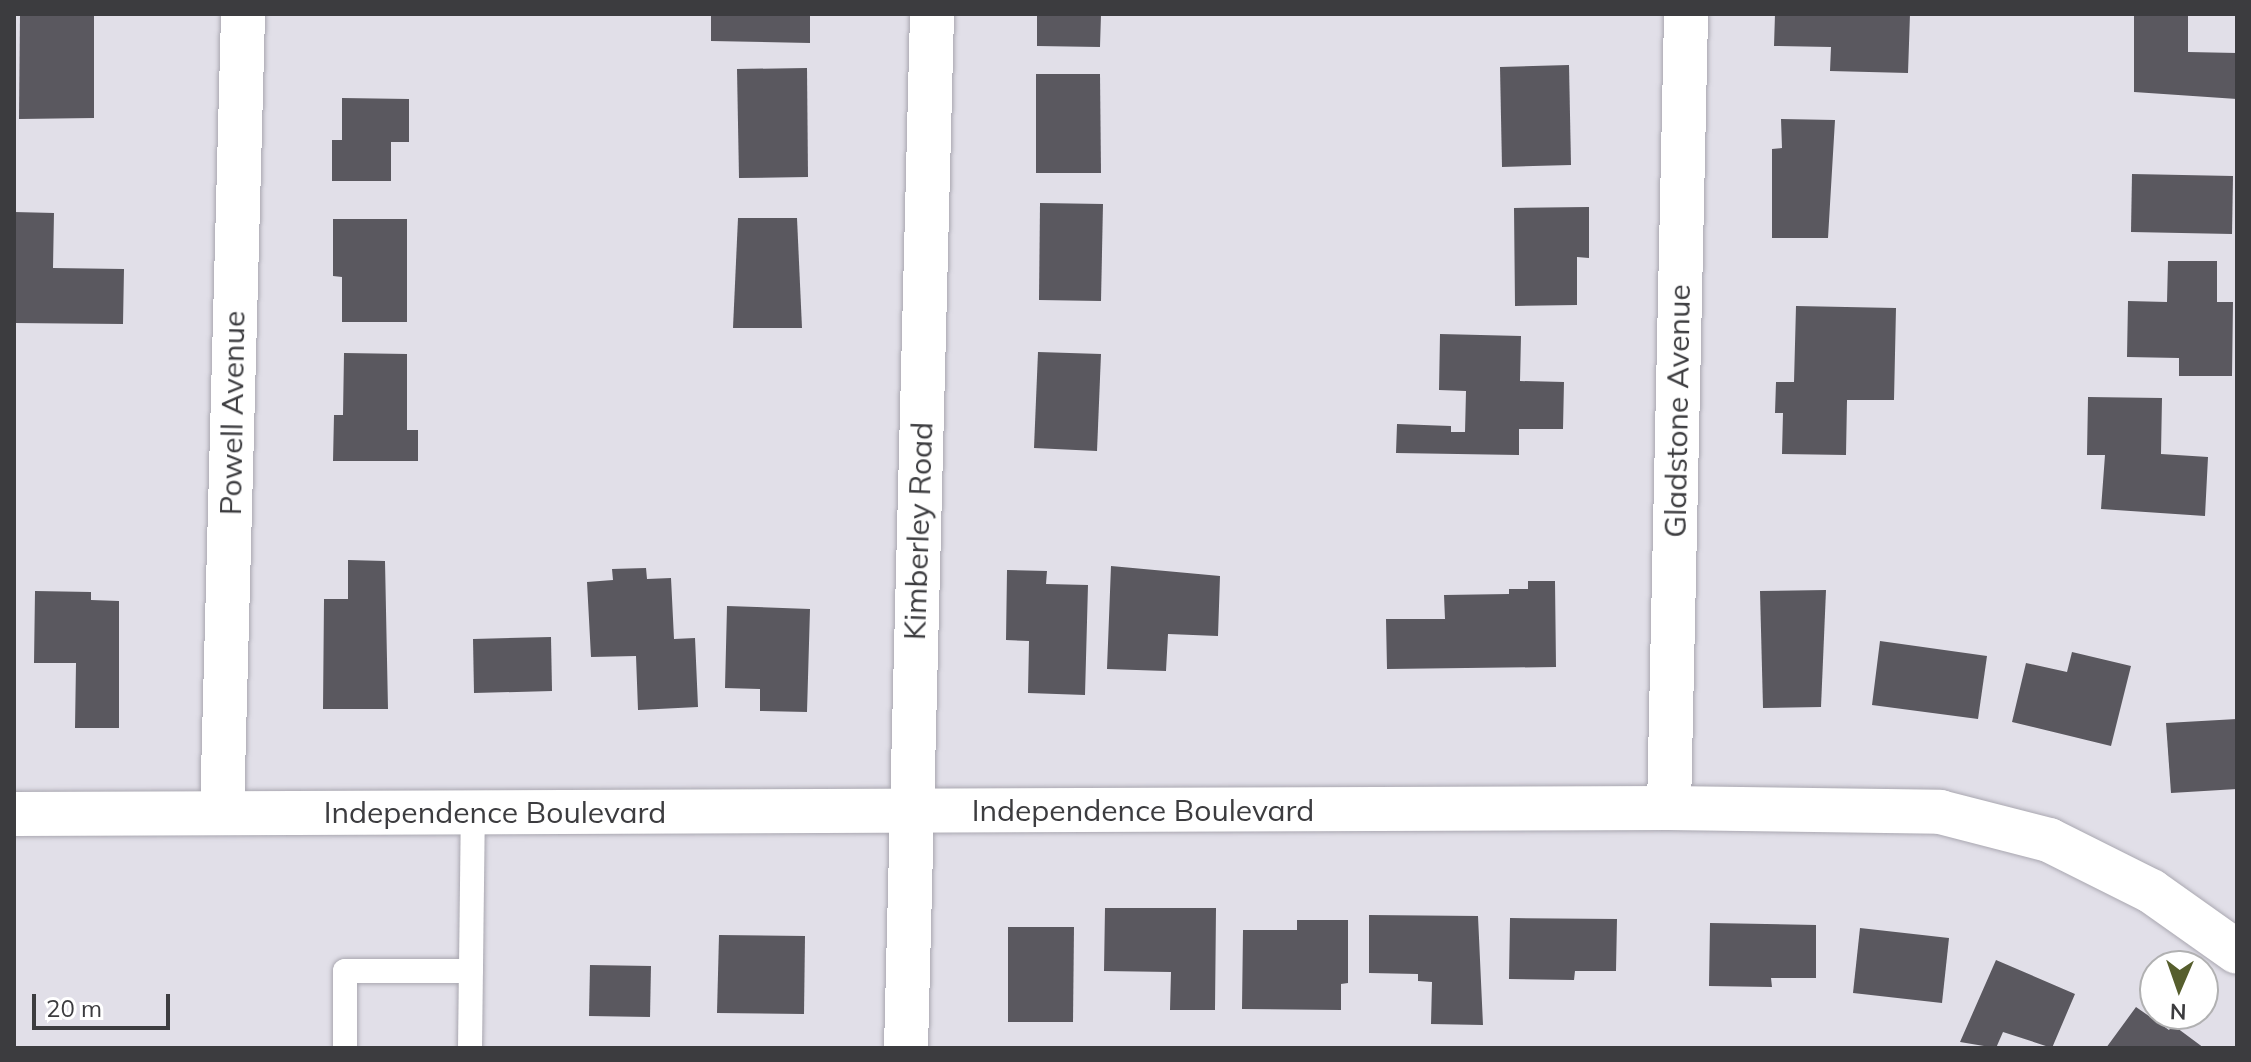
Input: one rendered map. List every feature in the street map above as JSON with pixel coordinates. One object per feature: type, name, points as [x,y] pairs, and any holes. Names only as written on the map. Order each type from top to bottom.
[{"type":"street","name":"Powell Avenue","points":[[222,812],[243,14]]},
{"type":"street","name":"Kimberley Road","points":[[906,1048],[932,14]]},
{"type":"street","name":"Gladstone Avenue","points":[[1669,808],[1686,14]]},
{"type":"street","name":"Independence Boulevard","points":[[14,814],[1669,808],[1940,812],[2049,840],[2151,891],[2237,952]]},
{"type":"lane","points":[[470,1048],[473,811]]},
{"type":"lane","points":[[345,1048],[345,971],[471,971]]},
{"type":"building","points":[[20,14],[94,14],[94,118],[19,119]]},
{"type":"building","points":[[711,14],[810,16],[810,43],[711,41]]},
{"type":"building","points":[[1037,14],[1101,14],[1100,47],[1037,46]]},
{"type":"building","points":[[1775,14],[1910,14],[1908,73],[1830,71],[1831,47],[1774,46]]},
{"type":"building","points":[[2134,14],[2188,14],[2188,52],[2237,53],[2237,99],[2134,92]]},
{"type":"building","points":[[1569,65],[1571,165],[1502,167],[1500,67]]},
{"type":"building","points":[[807,68],[808,177],[739,178],[737,69]]},
{"type":"building","points":[[1036,74],[1100,74],[1101,173],[1036,173]]},
{"type":"building","points":[[342,98],[409,99],[409,142],[391,142],[391,181],[332,181],[332,140],[342,140]]},
{"type":"building","points":[[1781,119],[1835,120],[1828,238],[1772,238],[1772,149],[1782,148]]},
{"type":"building","points":[[2132,174],[2233,176],[2232,234],[2131,232]]},
{"type":"building","points":[[1040,203],[1103,204],[1101,301],[1039,300]]},
{"type":"building","points":[[1589,207],[1589,258],[1577,257],[1577,305],[1515,306],[1514,208]]},
{"type":"building","points":[[14,212],[54,213],[53,268],[124,269],[123,324],[14,323]]},
{"type":"building","points":[[738,218],[797,218],[802,328],[733,328]]},
{"type":"building","points":[[333,219],[407,219],[407,322],[342,322],[342,277],[333,276]]},
{"type":"building","points":[[2168,261],[2217,261],[2217,302],[2233,302],[2232,376],[2179,376],[2179,358],[2127,357],[2128,301],[2167,302]]},
{"type":"building","points":[[1796,306],[1896,308],[1894,400],[1847,400],[1846,455],[1782,454],[1783,413],[1775,413],[1776,382],[1794,382]]},
{"type":"building","points":[[1440,334],[1521,336],[1520,381],[1564,382],[1563,429],[1519,429],[1519,455],[1396,453],[1397,424],[1451,426],[1451,432],[1465,432],[1466,391],[1439,390]]},
{"type":"building","points":[[1038,352],[1101,354],[1097,451],[1034,448]]},
{"type":"building","points":[[344,353],[407,354],[407,430],[418,430],[418,461],[333,461],[334,415],[343,415]]},
{"type":"building","points":[[2088,397],[2162,398],[2161,454],[2208,457],[2205,516],[2101,509],[2105,455],[2087,455]]},
{"type":"building","points":[[348,560],[385,561],[388,709],[323,709],[324,599],[348,599]]},
{"type":"building","points":[[1111,566],[1220,576],[1218,636],[1168,634],[1166,671],[1107,669]]},
{"type":"building","points":[[646,568],[647,579],[671,578],[674,639],[695,638],[698,707],[638,710],[636,656],[591,657],[587,582],[613,580],[612,569]]},
{"type":"building","points":[[1007,570],[1047,571],[1046,584],[1088,585],[1085,695],[1028,693],[1029,641],[1006,640]]},
{"type":"building","points":[[1528,581],[1555,581],[1556,667],[1387,669],[1386,619],[1445,619],[1444,595],[1509,594],[1509,589],[1528,589]]},
{"type":"building","points":[[1826,590],[1821,707],[1763,708],[1760,591]]},
{"type":"building","points":[[35,591],[91,592],[91,600],[119,601],[119,728],[75,728],[76,663],[34,663]]},
{"type":"building","points":[[727,606],[810,609],[807,712],[760,711],[760,689],[725,688]]},
{"type":"building","points":[[551,637],[552,691],[474,693],[473,639]]},
{"type":"building","points":[[1880,641],[1987,656],[1978,719],[1872,705]]},
{"type":"building","points":[[2072,652],[2131,666],[2111,746],[2012,722],[2026,663],[2067,672]]},
{"type":"building","points":[[2237,719],[2237,789],[2171,793],[2166,723]]},
{"type":"building","points":[[1105,908],[1216,908],[1215,1010],[1170,1010],[1171,972],[1104,971]]},
{"type":"building","points":[[1369,915],[1478,916],[1483,1025],[1431,1024],[1432,982],[1418,981],[1418,974],[1369,973]]},
{"type":"building","points":[[1510,918],[1617,919],[1616,971],[1575,971],[1574,980],[1509,979]]},
{"type":"building","points":[[1297,920],[1348,920],[1348,983],[1341,984],[1341,1010],[1242,1009],[1243,930],[1297,930]]},
{"type":"building","points":[[1710,923],[1816,925],[1816,978],[1771,978],[1772,987],[1709,986]]},
{"type":"building","points":[[1008,927],[1074,927],[1073,1022],[1008,1022]]},
{"type":"building","points":[[1860,928],[1949,938],[1942,1003],[1853,993]]},
{"type":"building","points":[[719,935],[805,936],[804,1014],[717,1013]]},
{"type":"building","points":[[1996,960],[2075,994],[2052,1048],[2003,1032],[1996,1048],[1960,1042]]},
{"type":"building","points":[[590,965],[651,966],[650,1017],[589,1016]]},
{"type":"building","points":[[2136,1007],[2139,1009],[2139,1030],[2180,1030],[2204,1048],[2106,1048]]}]
